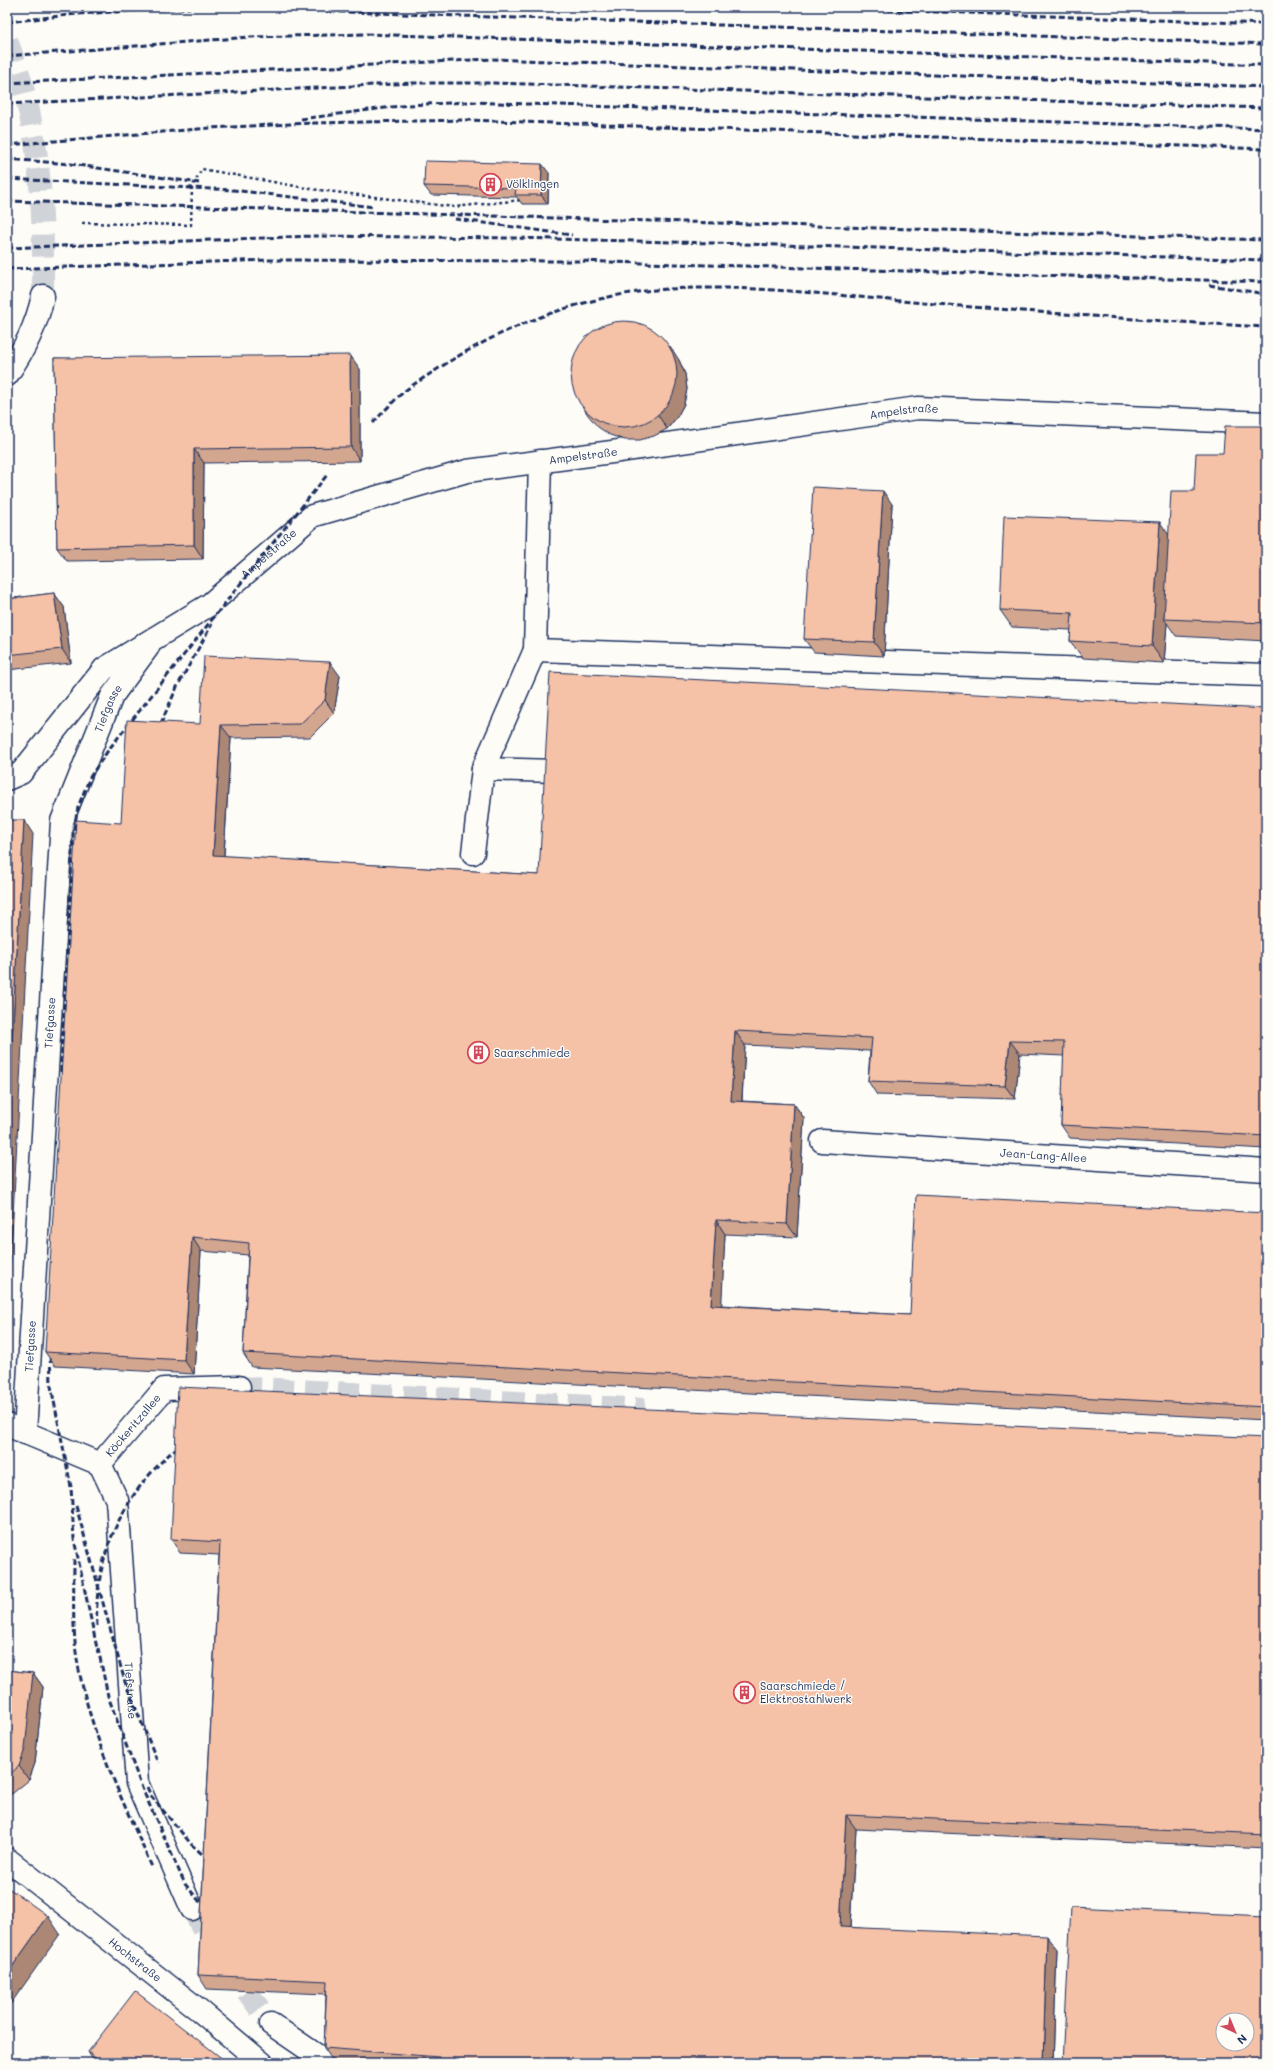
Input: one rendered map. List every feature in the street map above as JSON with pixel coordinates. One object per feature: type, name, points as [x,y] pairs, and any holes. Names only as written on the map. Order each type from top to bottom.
[{"type":"main road","points":[[7,375],[26,346],[39,316],[43,296]]},
{"type":"main road","name":"Ampelstraße","points":[[7,779],[21,773],[104,669],[155,637],[209,606],[312,516],[467,470],[918,408],[1266,424]]},
{"type":"main road","points":[[473,853],[483,769],[535,650],[540,461]]},
{"type":"main road","name":"Tiefgasse","points":[[16,1429],[62,821],[112,696],[155,637]]},
{"type":"main road","points":[[535,650],[1266,675]]},
{"type":"main road","points":[[483,769],[555,770]]},
{"type":"main road","name":"Jean-Lang-Allee","points":[[822,1141],[1266,1170]]},
{"type":"main road","name":"Köckeritzallee","points":[[100,1464],[164,1389],[238,1387]]},
{"type":"main road","points":[[16,1429],[100,1464]]},
{"type":"main road","name":"Tiefstraße","points":[[100,1464],[117,1500],[137,1783],[192,1909]]},
{"type":"main road","name":"Hochstraße","points":[[7,1859],[199,2010],[262,2063]]},
{"type":"main road","points":[[271,2024],[328,2063]]},
{"type":"path","points":[[82,223],[191,225],[192,187],[202,169],[311,189],[454,207],[522,200]]},
{"type":"building","name":"Völklingen","points":[[425,161],[542,164],[541,195],[515,195],[516,188],[424,186]]},
{"type":"building","points":[[624,321],[644,325],[661,337],[673,354],[677,374],[673,394],[661,411],[644,423],[624,427],[604,423],[587,411],[575,394],[571,374],[575,354],[587,337],[604,325]]},
{"type":"building","points":[[350,355],[351,447],[194,449],[194,545],[57,548],[54,358]]},
{"type":"building","points":[[1225,426],[1266,426],[1266,623],[1164,619],[1171,491],[1194,491],[1196,453],[1223,453]]},
{"type":"building","points":[[813,487],[883,491],[874,642],[804,639]]},
{"type":"building","points":[[1004,516],[1160,522],[1152,646],[1070,641],[1072,613],[1000,610]]},
{"type":"building","points":[[54,593],[62,649],[7,655],[7,599]]},
{"type":"building","name":"Saarschmiede","points":[[204,656],[330,662],[325,700],[300,724],[221,725],[213,855],[539,875],[550,672],[1266,709],[1266,1136],[1061,1125],[1064,1042],[1010,1041],[1005,1086],[868,1081],[872,1038],[735,1031],[731,1101],[794,1104],[787,1224],[716,1220],[711,1305],[910,1315],[916,1195],[1266,1213],[1266,1407],[243,1353],[249,1243],[192,1237],[184,1360],[45,1352],[76,820],[121,823],[127,720],[200,724]]},
{"type":"building","points":[[7,820],[24,820],[7,1135]]},
{"type":"building","name":"Saarschmiede / Elektrostahlwerk","points":[[178,1387],[1266,1438],[1266,1834],[846,1815],[840,1927],[1047,1936],[1043,2063],[439,2063],[439,2057],[324,2048],[327,1981],[198,1975],[220,1542],[171,1539]]},
{"type":"building","points":[[7,1670],[33,1673],[25,1749],[19,1766],[7,1777]]},
{"type":"building","points":[[7,1887],[48,1916],[7,1974]]},
{"type":"building","points":[[1071,1907],[1266,1916],[1266,2063],[1063,2063]]},
{"type":"building","points":[[135,1991],[228,2063],[102,2063],[88,2052]]},
{"type":"tunnel","points":[[7,41],[27,103],[34,135],[43,231],[43,296]]},
{"type":"tunnel","points":[[239,1387],[645,1409]]},
{"type":"tunnel","points":[[192,1909],[209,1940],[271,2024]]},
{"type":"railway","points":[[63,10],[79,7]]},
{"type":"railway","points":[[7,22],[77,14],[203,7],[1266,44]]},
{"type":"railway","points":[[807,7],[1266,24]]},
{"type":"railway","points":[[7,56],[250,37],[366,34],[1266,65]]},
{"type":"railway","points":[[7,83],[492,59],[1266,87]]},
{"type":"railway","points":[[7,104],[413,83],[494,83],[1266,108]]},
{"type":"railway","points":[[301,119],[408,105],[469,102],[1266,129]]},
{"type":"railway","points":[[7,145],[210,128],[312,123],[468,120],[1266,149]]},
{"type":"railway","points":[[7,159],[71,164],[199,183]]},
{"type":"railway","points":[[7,179],[233,190],[374,207]]},
{"type":"railway","points":[[7,201],[1266,240]]},
{"type":"railway","points":[[455,219],[572,235]]},
{"type":"railway","points":[[7,248],[313,236],[513,238],[713,243],[1266,260]]},
{"type":"railway","points":[[7,269],[269,260],[578,261],[1266,282]]},
{"type":"railway","points":[[1209,285],[1266,294]]},
{"type":"railway","points":[[373,423],[399,396],[411,386],[459,356],[487,341],[516,327],[576,305],[607,297],[638,292],[669,289],[735,288],[1059,314],[1266,327]]},
{"type":"railway","points":[[61,1072],[73,833],[78,807],[90,777],[109,749],[327,475]]},
{"type":"railway","points":[[157,732],[177,687],[212,624]]},
{"type":"railway","points":[[50,1348],[51,1386],[71,1487],[74,1539],[98,1653]]},
{"type":"railway","points":[[97,1626],[97,1599],[101,1573],[108,1547],[118,1523],[130,1500],[146,1479],[184,1442]]},
{"type":"railway","points":[[76,1506],[125,1682],[158,1763]]},
{"type":"railway","points":[[74,1559],[74,1634],[82,1686],[98,1739],[118,1791],[152,1867]]},
{"type":"railway","points":[[98,1648],[108,1696],[142,1788],[185,1884],[210,1914]]},
{"type":"railway","points":[[147,1787],[151,1796],[192,1845],[212,1863]]},
{"type":"place","name":"Völklingen","points":[[490,184]]},
{"type":"place","name":"Saarschmiede","points":[[478,1053]]},
{"type":"place","name":"Saarschmiede / Elektrostahlwerk","points":[[744,1692]]}]
